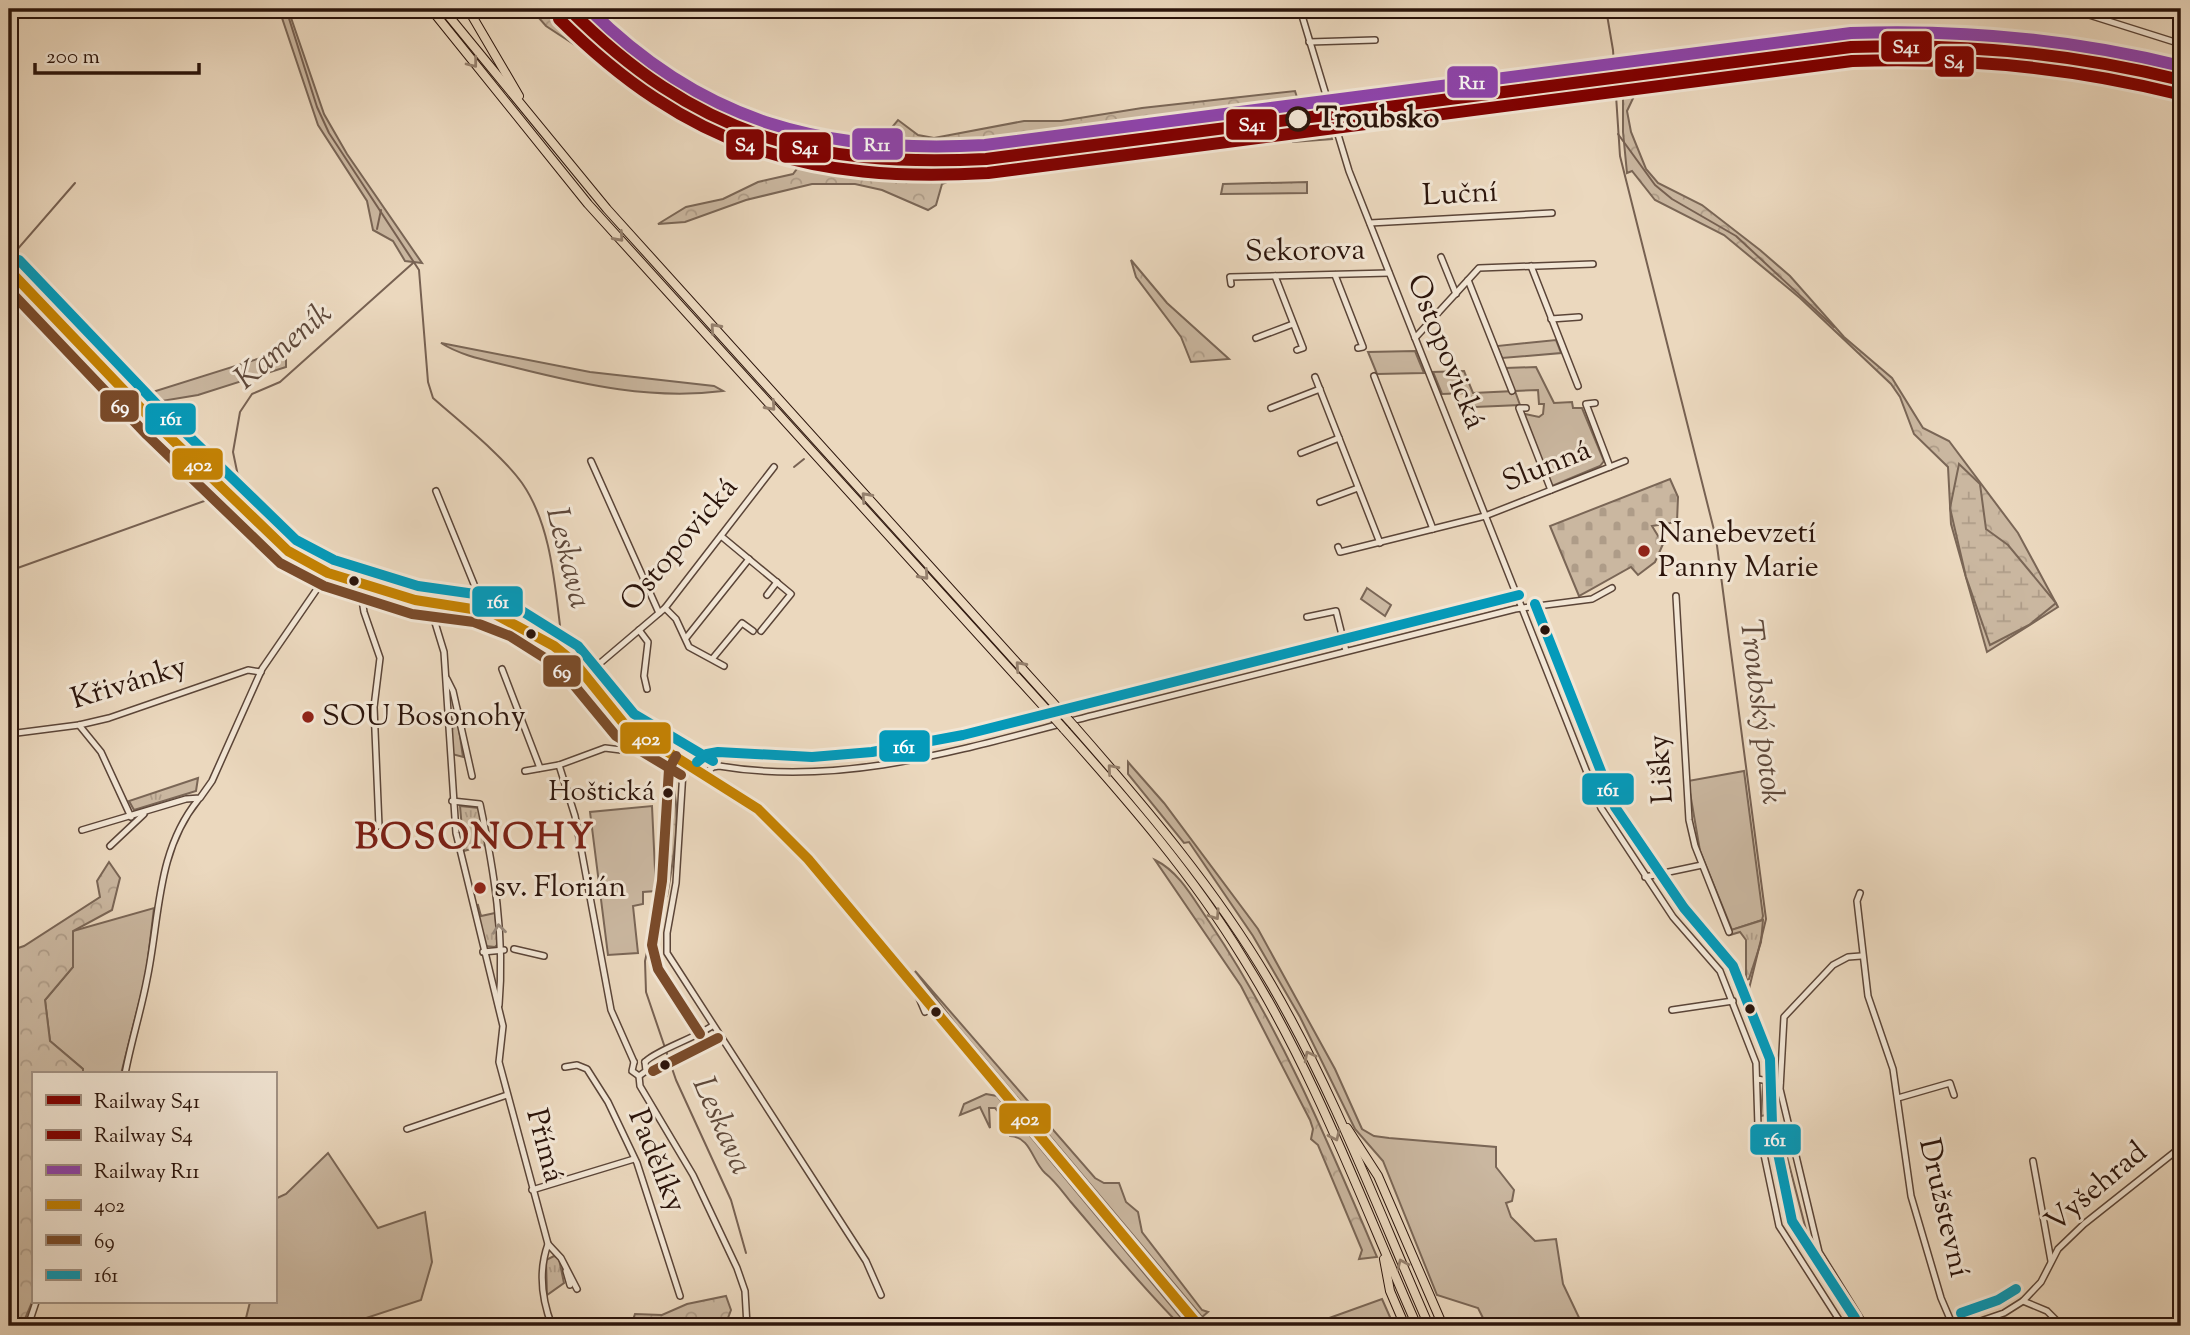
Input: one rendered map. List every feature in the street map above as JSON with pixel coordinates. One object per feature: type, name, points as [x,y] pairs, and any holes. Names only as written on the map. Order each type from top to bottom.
[{"type":"highway","points":[[431,9],[588,204],[1055,719],[1067,724],[1162,842],[1243,956],[1311,1084],[1417,1326]]},
{"type":"highway","points":[[443,9],[554,148],[1170,837],[1226,913],[1271,984],[1326,1090],[1378,1176],[1443,1326]]},
{"type":"highway","points":[[468,9],[503,73],[554,148]]},
{"type":"highway","points":[[1326,1090],[1429,1326]]},
{"type":"highway","points":[[1381,1246],[1390,1291],[1405,1326]]},
{"type":"main road","points":[[9,271],[158,425],[280,544],[328,573],[429,603],[478,612],[516,623],[568,656],[614,714],[637,738],[688,763],[751,804],[780,830],[914,985],[1199,1326]]},
{"type":"street","name":"Ostopovická","points":[[1300,9],[1330,111],[1370,223],[1603,814],[1673,917],[1712,958],[1753,1053],[1757,1079],[1758,1126],[1779,1226],[1843,1326]]},
{"type":"street","points":[[1857,9],[1903,16],[2085,14],[2181,44]]},
{"type":"street","points":[[1309,42],[1375,40]]},
{"type":"street","name":"Luční","points":[[1370,223],[1552,213]]},
{"type":"street","points":[[1441,257],[1456,294]]},
{"type":"street","points":[[1415,338],[1481,267],[1592,264]]},
{"type":"street","points":[[1531,266],[1578,386]]},
{"type":"street","name":"Sekorova","points":[[1231,284],[1230,277],[1389,272]]},
{"type":"street","points":[[1335,275],[1363,347],[1358,348]]},
{"type":"street","points":[[1275,276],[1303,348],[1297,350]]},
{"type":"street","points":[[1468,280],[1512,391]]},
{"type":"street","points":[[1551,318],[1579,317]]},
{"type":"street","points":[[1256,338],[1293,324]]},
{"type":"street","points":[[1374,376],[1390,425],[1433,528]]},
{"type":"street","points":[[1315,377],[1380,543]]},
{"type":"street","points":[[1271,408],[1320,389]]},
{"type":"street","points":[[1595,403],[1586,404],[1610,467]]},
{"type":"street","points":[[1527,408],[1519,406],[1551,490]]},
{"type":"street","points":[[1301,453],[1339,438]]},
{"type":"street","points":[[592,461],[662,610],[676,619],[696,653],[713,658],[724,666]]},
{"type":"street","name":"Slunná","points":[[1338,547],[1340,552],[1485,516],[1625,461]]},
{"type":"street","name":"Ostopovická","points":[[585,676],[662,610],[774,467]]},
{"type":"street","points":[[1320,502],[1358,488]]},
{"type":"street","points":[[436,491],[478,594],[478,612]]},
{"type":"street","points":[[721,536],[791,594],[761,631]]},
{"type":"street","points":[[686,638],[749,559]]},
{"type":"street","points":[[125,1072],[148,978],[157,903],[172,843],[212,781],[261,672],[328,573]]},
{"type":"street","points":[[359,582],[364,612],[380,658],[374,707],[379,826]]},
{"type":"street","points":[[767,595],[777,582]]},
{"type":"street","points":[[706,774],[713,767],[719,766],[771,774],[845,770],[966,749],[1346,651],[1522,609],[1592,599],[1612,589]]},
{"type":"street","name":"Lišky","points":[[1676,596],[1689,820],[1702,865],[1729,932]]},
{"type":"street","points":[[429,603],[444,652],[458,842],[499,1010]]},
{"type":"street","points":[[1307,617],[1336,611],[1346,651]]},
{"type":"street","points":[[713,658],[742,623],[753,631]]},
{"type":"street","points":[[639,630],[648,642],[644,676],[647,689]]},
{"type":"street","points":[[502,668],[540,768]]},
{"type":"street","name":"Křivánky","points":[[9,734],[79,725],[248,670],[261,672]]},
{"type":"street","points":[[446,676],[472,776]]},
{"type":"street","points":[[448,715],[458,714]]},
{"type":"street","points":[[79,725],[101,752],[131,817]]},
{"type":"street","points":[[525,771],[559,765],[605,748],[629,751],[637,738]]},
{"type":"street","points":[[451,762],[468,761]]},
{"type":"street","points":[[688,763],[683,771],[676,883],[666,943],[671,963],[863,1257],[881,1295]]},
{"type":"street","points":[[559,765],[570,801],[611,1010],[634,1062],[632,1071],[639,1076],[640,1086],[692,1175],[737,1268],[745,1291],[747,1326]]},
{"type":"street","points":[[82,830],[186,799],[198,800]]},
{"type":"street","points":[[453,802],[481,804],[495,876],[502,950],[499,1010]]},
{"type":"street","points":[[110,846],[146,812]]},
{"type":"street","points":[[1645,877],[1702,865]]},
{"type":"street","name":"Družstevní","points":[[1860,893],[1857,901],[1861,956],[1868,996],[1891,1062],[1910,1196],[1941,1298],[1953,1326]]},
{"type":"street","points":[[514,949],[544,956]]},
{"type":"street","points":[[483,952],[502,950]]},
{"type":"street","points":[[1861,956],[1849,957],[1833,965],[1784,1017],[1780,1083],[1819,1252],[1866,1326]]},
{"type":"street","points":[[914,985],[917,1000],[925,1012]]},
{"type":"street","points":[[1693,997],[1695,1006]]},
{"type":"street","points":[[1672,1010],[1732,1001]]},
{"type":"street","name":"Přímá","points":[[499,1010],[502,1039],[499,1062],[531,1190],[548,1244],[561,1258],[577,1289]]},
{"type":"street","points":[[634,1062],[645,1062],[712,1026]]},
{"type":"street","points":[[639,1076],[646,1071],[645,1062]]},
{"type":"street","name":"Padělíky","points":[[565,1067],[577,1065],[587,1069],[608,1102],[634,1159],[680,1296]]},
{"type":"street","points":[[1757,1079],[1780,1083]]},
{"type":"street","name":"Družstevní","points":[[1898,1098],[1950,1083],[1954,1095]]},
{"type":"street","points":[[407,1129],[507,1096]]},
{"type":"street","name":"Vyšehrad","points":[[2023,1301],[2041,1282],[2058,1249],[2084,1224],[2181,1147]]},
{"type":"street","points":[[531,1190],[634,1159]]},
{"type":"street","points":[[2033,1161],[2051,1261]]},
{"type":"street","points":[[548,1244],[542,1259],[543,1302],[552,1326]]},
{"type":"street","name":"Přímá","points":[[561,1258],[570,1285]]},
{"type":"street","points":[[1966,1326],[2004,1313],[2023,1301],[2048,1311],[2062,1326]]},
{"type":"street","points":[[28,1326],[35,1304]]},
{"type":"green space","points":[[279,9],[288,9],[324,114],[347,154],[422,263],[405,261],[393,241],[373,230],[367,201],[318,125]]},
{"type":"green space","points":[[531,9],[552,9],[563,18],[571,18],[611,54],[653,86],[698,113],[795,151],[846,162],[899,167],[953,167],[1327,121],[1332,139],[1293,142],[1292,134],[1036,173],[957,178],[942,184],[936,205],[928,210],[882,190],[855,184],[812,184],[746,200],[685,222],[658,224],[686,207],[723,199],[758,182],[793,174],[799,166],[793,160],[656,107],[610,68],[546,26]]},
{"type":"green space","points":[[579,9],[585,9],[640,59],[672,77],[770,121],[818,136],[871,144],[879,143],[898,120],[918,135],[934,138],[1024,121],[1061,121],[1142,108],[1295,91],[1301,110],[952,155],[899,155],[848,150],[798,139],[750,123],[704,102],[660,76],[618,45]]},
{"type":"green space","points":[[1940,49],[2031,56],[2092,65],[2181,86],[2181,93],[2041,64],[2030,58],[1892,52],[1658,81],[1636,92],[1627,111],[1631,132],[1646,169],[1658,183],[1702,205],[1790,276],[1844,337],[1892,378],[1923,428],[1949,441],[2018,533],[2058,607],[1987,652],[1951,524],[1948,467],[1914,434],[1900,397],[1891,384],[1800,298],[1724,235],[1655,200],[1632,171],[1627,173],[1623,132],[1623,81],[1852,52]]},
{"type":"green space","points":[[1307,182],[1307,193],[1221,194],[1223,184]]},
{"type":"green space","points":[[1131,260],[1167,303],[1229,359],[1191,362],[1181,337],[1136,277]]},
{"type":"green space","points":[[1556,340],[1561,353],[1502,358],[1497,346]]},
{"type":"green space","points":[[441,343],[590,372],[714,386],[723,391],[670,394],[593,385],[477,358]]},
{"type":"green space","points":[[286,350],[286,367],[198,395],[150,403],[143,395]]},
{"type":"green space","points":[[1415,351],[1424,373],[1377,374],[1368,352]]},
{"type":"green space","points":[[1536,367],[1554,403],[1572,402],[1573,408],[1582,408],[1604,461],[1600,466],[1552,486],[1525,417],[1525,414],[1539,417],[1543,414],[1544,404],[1539,404],[1538,390],[1515,391],[1520,405],[1475,407],[1469,393],[1442,394],[1433,372],[1464,371],[1473,393],[1514,391],[1506,368]]},
{"type":"green space","points":[[1959,464],[1980,484],[1986,529],[2008,545],[2056,603],[2029,625],[1990,645],[1966,577],[1950,508]]},
{"type":"green space","points":[[1670,479],[1678,497],[1677,522],[1652,526],[1663,544],[1655,562],[1638,575],[1631,567],[1579,596],[1550,526]]},
{"type":"green space","points":[[1367,588],[1391,605],[1385,616],[1361,599]]},
{"type":"green space","points":[[453,719],[458,722],[463,757],[452,754],[450,723]]},
{"type":"green space","points":[[661,758],[674,788],[676,806],[675,844],[667,896],[663,895],[673,818]]},
{"type":"green space","points":[[1128,762],[1164,803],[1258,929],[1335,1069],[1362,1129],[1374,1136],[1496,1147],[1496,1167],[1514,1190],[1512,1201],[1506,1203],[1511,1217],[1535,1241],[1556,1239],[1563,1284],[1583,1326],[1487,1326],[1478,1308],[1437,1295],[1383,1161],[1355,1129],[1300,1017],[1253,936],[1189,842],[1184,843],[1128,774]]},
{"type":"green space","points":[[1744,771],[1763,916],[1762,920],[1732,930],[1700,851],[1688,781]]},
{"type":"green space","points":[[198,778],[196,791],[134,810],[129,801]]},
{"type":"green space","points":[[460,806],[479,808],[486,845],[464,851]]},
{"type":"green space","points":[[652,806],[656,891],[643,892],[643,904],[633,906],[638,953],[608,955],[590,812]]},
{"type":"green space","points":[[1155,860],[1164,865],[1186,887],[1259,1003],[1321,1128],[1377,1257],[1359,1259],[1362,1250],[1318,1145],[1311,1139],[1313,1129],[1310,1120],[1241,986]]},
{"type":"green space","points":[[109,862],[120,878],[112,910],[73,931],[73,967],[45,1000],[50,1041],[83,1069],[83,1072],[32,1072],[32,1302],[22,1326],[9,1326],[9,951],[24,946],[100,897],[97,881]]},
{"type":"green space","points":[[478,905],[481,916],[495,913],[498,944],[495,947],[485,946],[475,906]]},
{"type":"green space","points":[[154,908],[146,975],[122,1072],[83,1072],[83,1069],[50,1041],[45,1000],[73,967],[73,931]]},
{"type":"green space","points":[[1763,920],[1761,942],[1749,979],[1746,980],[1746,940],[1740,932],[1730,935],[1731,930]]},
{"type":"green space","points":[[915,971],[1095,1178],[1104,1183],[1119,1183],[1126,1202],[1138,1212],[1142,1232],[1202,1310],[1208,1312],[1202,1317],[957,1026]]},
{"type":"green space","points":[[1763,1085],[1767,1086],[1775,1113],[1761,1116]]},
{"type":"green space","points":[[986,1094],[997,1096],[1188,1326],[1181,1326],[1138,1280],[1041,1168],[1027,1145],[1017,1137],[1010,1136],[1005,1119],[995,1108],[989,1108],[990,1128],[980,1107],[960,1115],[964,1104]]},
{"type":"green space","points":[[328,1153],[378,1228],[425,1212],[432,1262],[421,1300],[342,1326],[244,1326],[250,1304],[276,1304],[276,1199],[286,1194]]},
{"type":"green space","points":[[554,1256],[559,1259],[564,1283],[547,1295],[546,1260]]},
{"type":"green space","points":[[726,1296],[731,1310],[728,1318],[731,1326],[631,1326],[635,1314],[662,1315],[687,1304]]},
{"type":"green space","points":[[1382,1299],[1390,1317],[1386,1326],[1307,1326]]},
{"type":"waterway","name":"Leskava","points":[[286,9],[317,107],[329,133],[419,270],[428,382],[433,398],[503,461],[533,501],[552,563],[563,648]]},
{"type":"waterway","name":"Troubský potok","points":[[1606,9],[1613,50],[1620,156],[1716,538],[1766,919],[1748,993],[1767,1077]]},
{"type":"waterway","points":[[1618,134],[1655,185],[1672,199],[1736,236],[1834,327]]},
{"type":"waterway","points":[[9,259],[75,183]]},
{"type":"waterway","points":[[377,229],[381,210]]},
{"type":"waterway","name":"Kameník","points":[[229,487],[238,476],[233,452],[240,412],[252,394],[280,382],[413,263]]},
{"type":"waterway","points":[[794,467],[804,459]]},
{"type":"waterway","points":[[12,570],[221,495]]},
{"type":"waterway","name":"Leskava","points":[[566,661],[601,719],[631,742]]},
{"type":"waterway","name":"Leskava","points":[[636,745],[662,764],[671,820],[666,870],[645,961],[646,992],[676,1080],[731,1200],[746,1253]]},
{"type":"waterway","name":"Troubský potok","points":[[1768,1083],[1812,1253],[1856,1326]]},
{"type":"rail line","name":"S41","points":[[569,9],[616,52],[663,87],[710,114],[759,135],[810,149],[864,157],[923,160],[986,159],[1851,47],[1934,47],[2017,52],[2099,63],[2181,80]]},
{"type":"rail line","name":"R11","points":[[589,9],[632,48],[677,80],[723,105],[770,124],[820,136],[872,144],[927,146],[985,145],[1851,33],[1934,33],[2017,38],[2099,49],[2181,66]]},
{"type":"rail line","name":"S4","points":[[559,19],[607,63],[655,99],[704,127],[754,148],[807,163],[863,172],[923,175],[988,173],[1852,61],[1935,61],[2016,66],[2097,77],[2178,94]]},
{"type":"transit line","name":"161","points":[[19,260],[167,415],[296,540],[334,560],[418,586],[482,595],[522,611],[578,646],[634,714],[713,761]]},
{"type":"transit line","name":"402","points":[[9,270],[157,425],[288,551],[328,573],[415,600],[491,612],[554,646],[575,663],[625,725],[758,809],[808,859],[1199,1326]]},
{"type":"transit line","name":"69","points":[[9,290],[147,435],[280,563],[324,586],[412,614],[474,622],[510,636],[559,667],[616,736],[681,775]]},
{"type":"transit line","name":"161","points":[[697,762],[707,754],[718,752],[812,757],[872,752],[963,735],[1519,595]]},
{"type":"transit line","name":"161","points":[[1535,604],[1615,807],[1684,908],[1733,966],[1770,1059],[1772,1124],[1792,1221],[1855,1318]]},
{"type":"transit line","name":"69","points":[[676,756],[669,769],[662,881],[652,945],[658,969],[700,1034]]},
{"type":"transit line","name":"69","points":[[653,1071],[718,1038]]},
{"type":"transit line","name":"161","points":[[1961,1313],[1998,1300],[2016,1289]]},
{"type":"place","name":"Troubsko","points":[[1298,119]]},
{"type":"place","name":"Nanebevzetí Panny Marie","points":[[1644,551]]},
{"type":"place","name":"SOU Bosonohy","points":[[308,717]]},
{"type":"place","name":"Hoštická","points":[[668,793]]},
{"type":"place","name":"sv. Florián","points":[[480,888]]},
{"type":"district","name":"BOSONOHY","points":[[475,839]]}]
